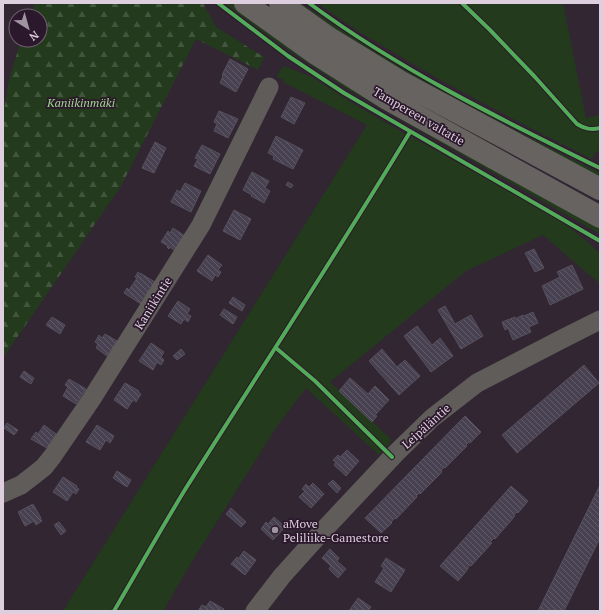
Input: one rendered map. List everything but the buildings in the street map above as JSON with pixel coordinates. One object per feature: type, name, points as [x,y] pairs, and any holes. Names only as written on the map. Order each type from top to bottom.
[{"type":"highway","name":"Tampereen valtatie","points":[[245,3],[316,54],[387,99],[600,217]]},
{"type":"highway","name":"Tampereen valtatie","points":[[280,3],[329,38],[401,82],[600,189]]},
{"type":"street","name":"Kaniikintie","points":[[3,493],[20,485],[44,467],[52,458],[91,400],[201,225],[269,86]]},
{"type":"street","name":"Leipäläntie","points":[[255,611],[282,576],[318,536],[392,457],[432,418],[477,383],[600,320]]},
{"type":"green space","name":"Kaniikinmäki","points":[[35,3],[203,3],[216,27],[264,57],[258,70],[196,39],[121,186],[3,358],[3,115],[9,80],[19,48],[48,48],[48,8],[33,8]]},
{"type":"green space","points":[[224,3],[233,3],[280,38],[600,225],[600,234],[344,87],[275,41]]},
{"type":"green space","points":[[295,3],[300,3],[407,71],[515,130],[600,173],[600,179],[404,75]]},
{"type":"green space","points":[[317,3],[563,3],[586,118],[600,115],[600,150],[596,152],[592,159],[509,117],[400,56]]},
{"type":"green space","points":[[284,66],[312,77],[386,123],[560,219],[600,253],[600,284],[543,235],[466,271],[330,382],[392,440],[379,455],[306,388],[277,426],[191,563],[163,611],[63,611],[367,125],[283,82],[284,80],[277,77],[280,70]]},
{"type":"cycle path","points":[[218,3],[288,56],[344,93],[600,241]]},
{"type":"cycle path","points":[[309,3],[378,50],[450,92],[600,168]]},
{"type":"cycle path","points":[[462,3],[535,77],[577,124],[588,129],[600,128]]},
{"type":"cycle path","points":[[114,611],[186,488],[410,132]]},
{"type":"cycle path","points":[[276,348],[315,381],[392,457]]},
{"type":"place","name":"aMove Peliliike-Gamestore","points":[[275,530]]}]
